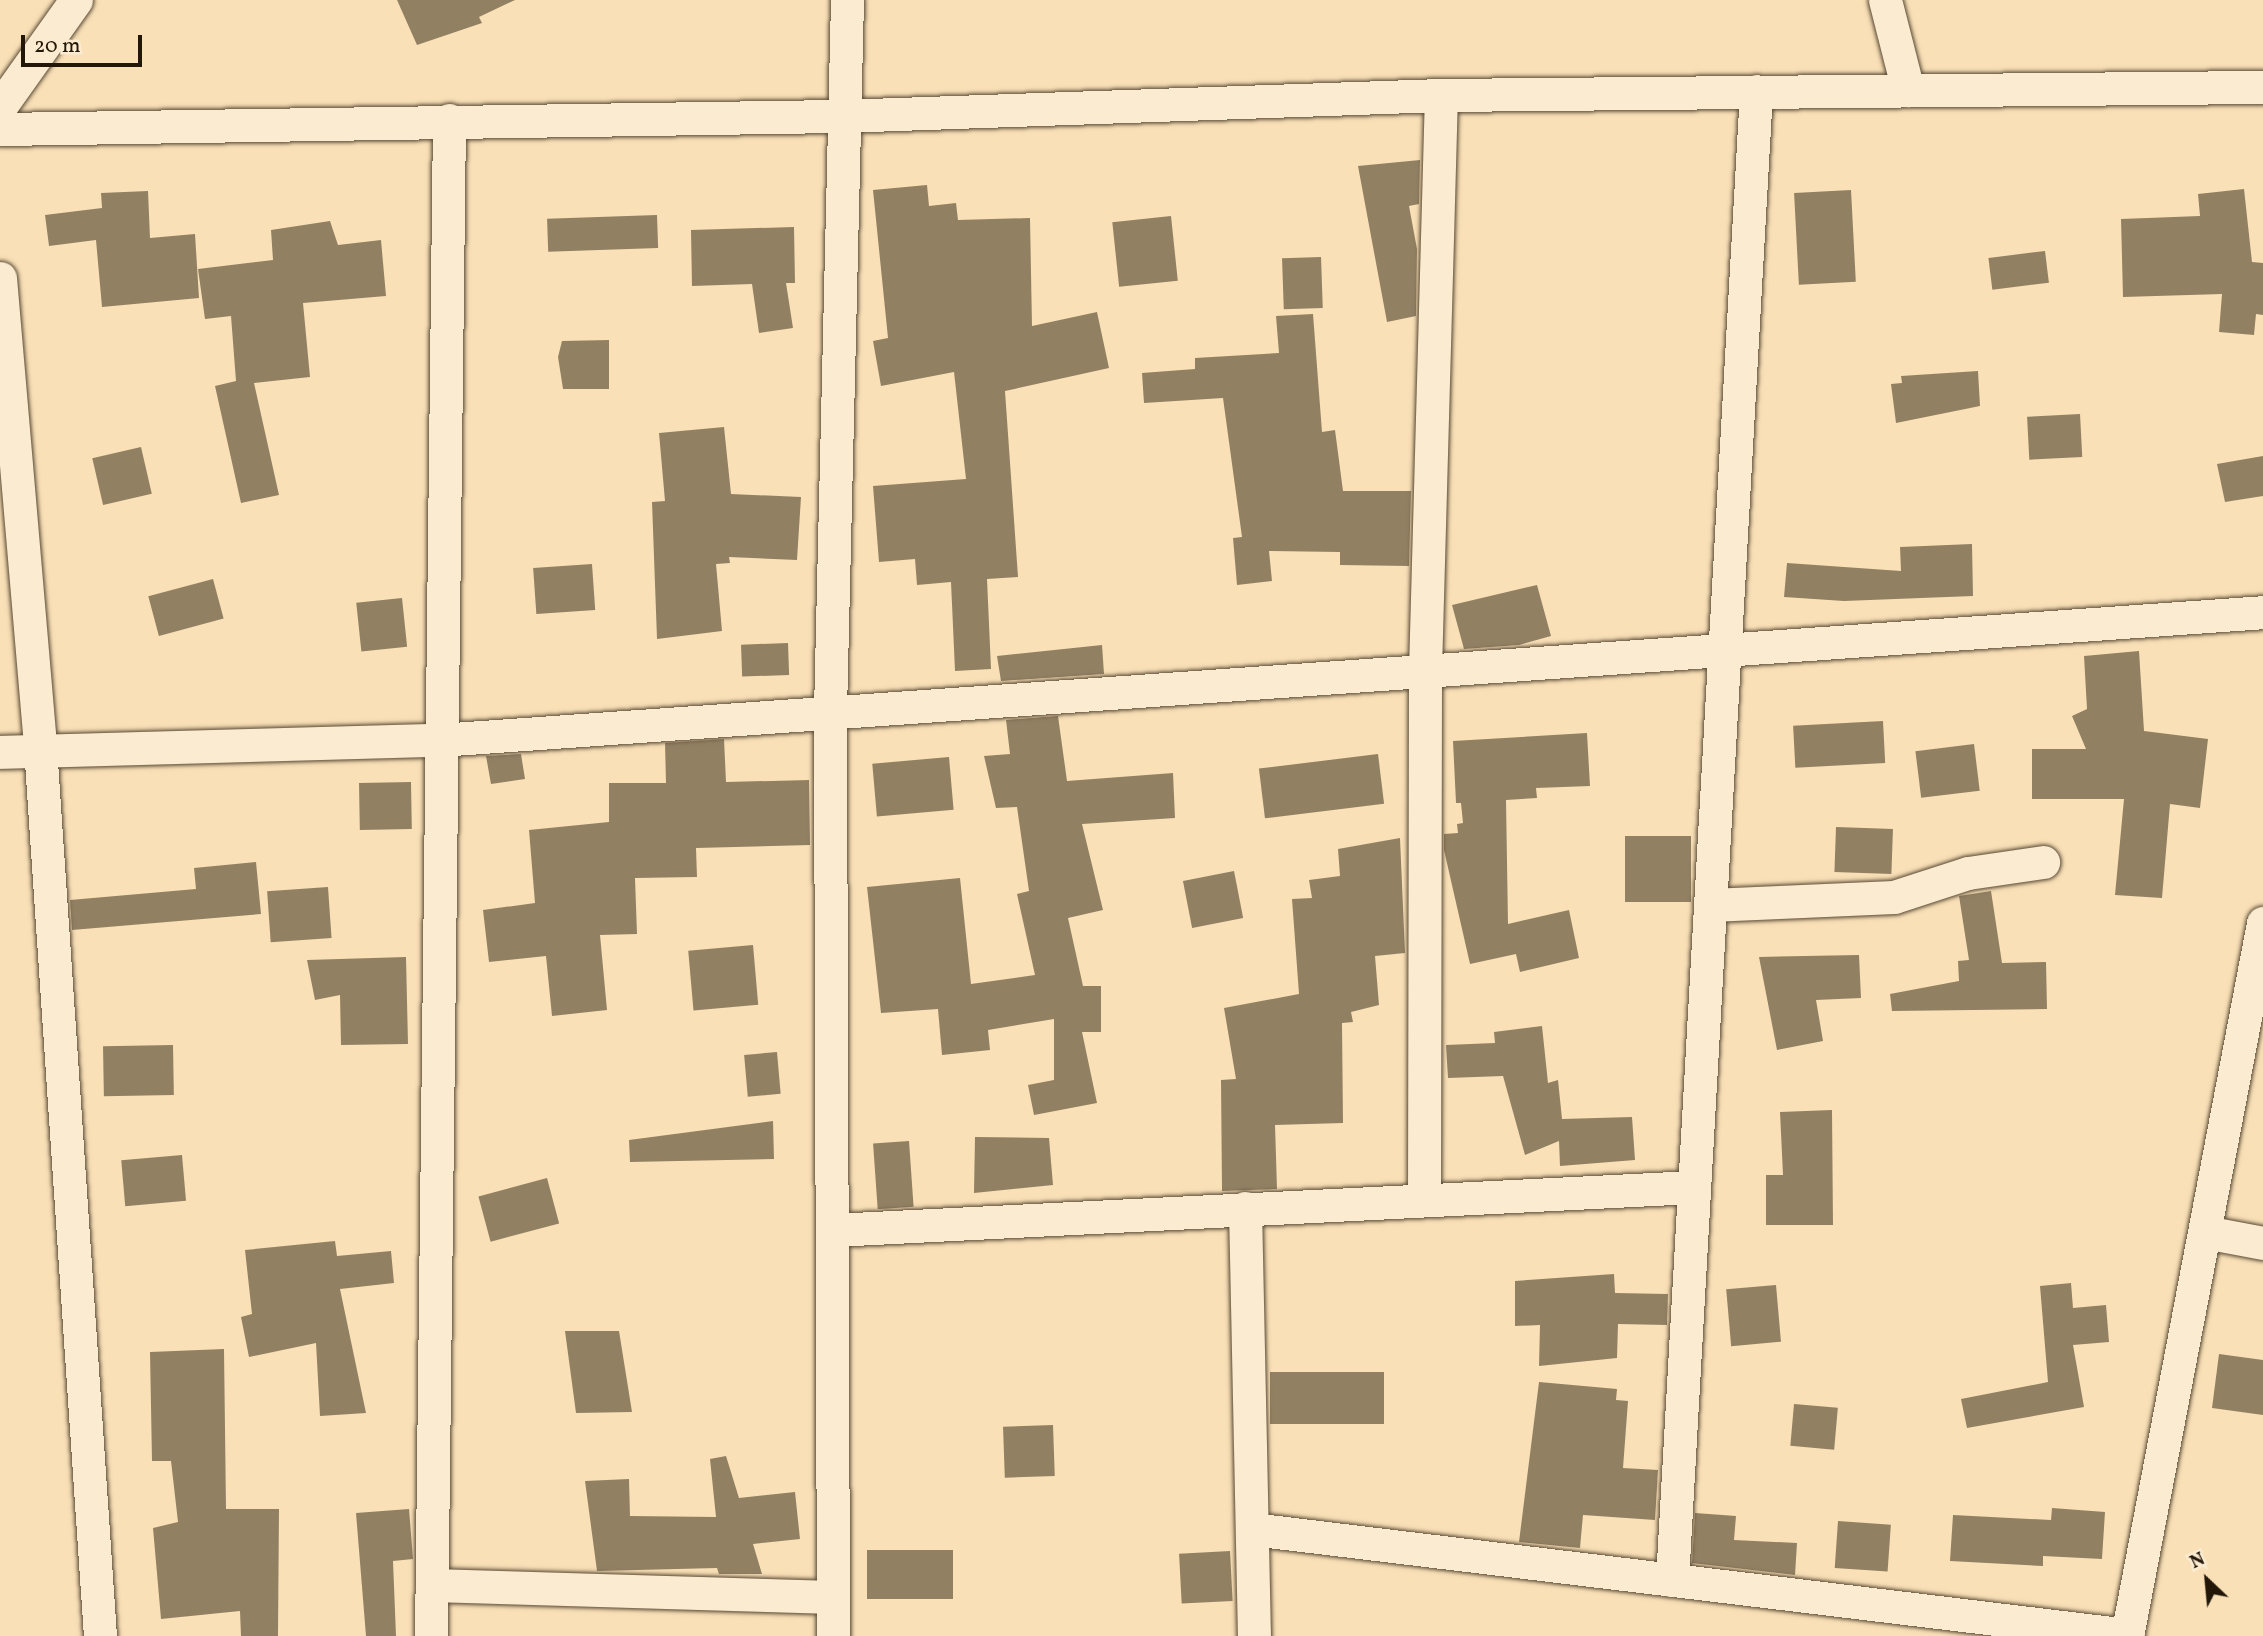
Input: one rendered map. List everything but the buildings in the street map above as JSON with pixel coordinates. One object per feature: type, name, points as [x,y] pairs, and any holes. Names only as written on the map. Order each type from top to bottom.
[{"type":"street","points":[[6,87],[76,0]]},
{"type":"street","points":[[833,1636],[830,711],[840,116],[847,0]]},
{"type":"street","points":[[1885,0],[1908,90]]},
{"type":"street","points":[[0,129],[840,116],[1441,94],[2263,87]]},
{"type":"street","points":[[1672,1580],[1722,649],[1756,91]]},
{"type":"street","points":[[1424,1200],[1425,670],[1441,94]]},
{"type":"street","points":[[430,1636],[439,740],[449,120]]},
{"type":"street","points":[[0,278],[7,425],[40,747],[100,1636]]},
{"type":"street","points":[[0,751],[40,747],[439,740],[2263,612]]},
{"type":"street","points":[[1710,905],[1894,897],[1968,873],[2043,862]]},
{"type":"street","points":[[1252,1529],[2128,1635],[2263,923]]},
{"type":"street","points":[[833,1230],[1694,1187]]},
{"type":"street","points":[[1245,1208],[1254,1636]]},
{"type":"street","points":[[2205,1232],[2263,1243]]},
{"type":"street","points":[[432,1586],[833,1597]]}]
